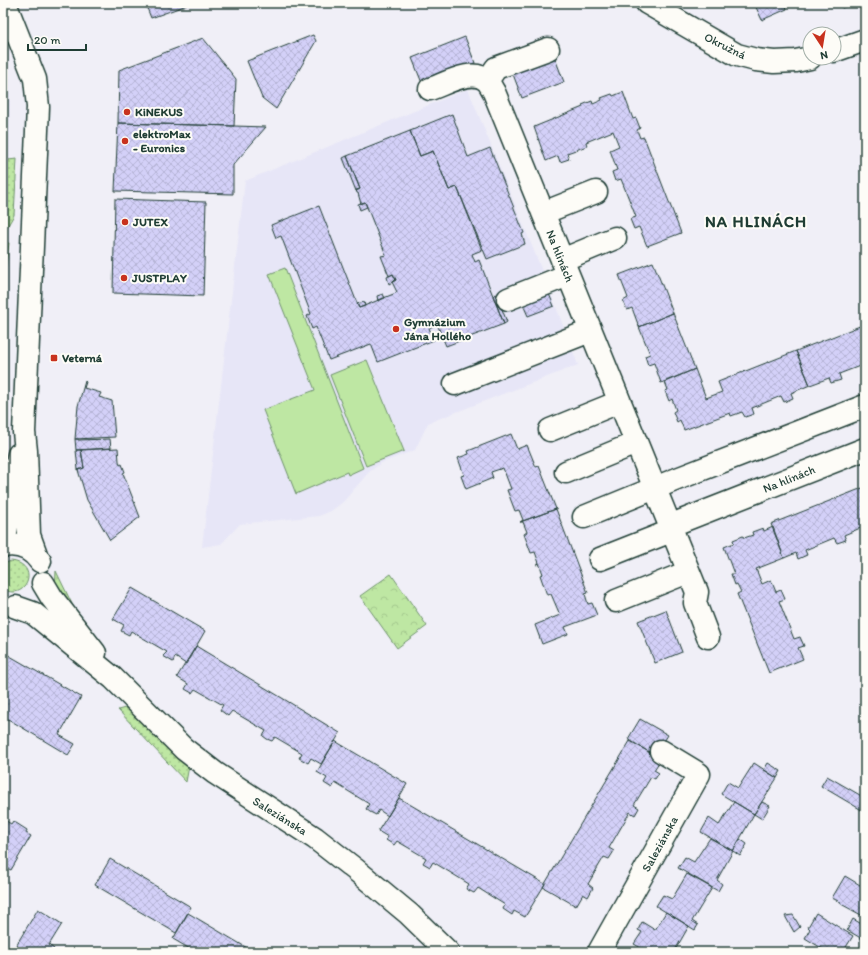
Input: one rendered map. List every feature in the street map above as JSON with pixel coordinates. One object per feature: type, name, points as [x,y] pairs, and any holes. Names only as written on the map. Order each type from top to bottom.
[{"type":"street","points":[[5,3],[35,79],[38,106],[24,432],[29,535],[43,569],[43,583],[36,597],[24,606],[7,607]]},
{"type":"street","name":"Okružná","points":[[647,3],[737,55],[756,60],[774,62],[802,59]]},
{"type":"street","points":[[842,48],[865,40]]},
{"type":"street","points":[[430,90],[468,75],[478,76],[487,81],[496,68],[548,49]]},
{"type":"street","name":"Na hlinách","points":[[487,81],[494,92],[670,529],[697,592],[695,603],[708,637]]},
{"type":"street","points":[[543,213],[596,192]]},
{"type":"street","points":[[508,299],[565,268],[615,238]]},
{"type":"street","points":[[455,384],[590,331]]},
{"type":"street","points":[[550,430],[619,402]]},
{"type":"street","points":[[584,517],[654,488],[865,406]]},
{"type":"street","points":[[3,538],[6,533],[12,484],[24,432]]},
{"type":"street","points":[[566,472],[636,443]]},
{"type":"street","name":"Na hlinách","points":[[670,529],[865,449]]},
{"type":"street","points":[[600,559],[670,529]]},
{"type":"street","points":[[3,546],[18,545],[26,548],[37,557]]},
{"type":"street","points":[[616,601],[688,572]]},
{"type":"street","name":"Saleziánska","points":[[43,583],[52,598],[113,678]]},
{"type":"street","name":"Saleziánska","points":[[7,607],[33,613],[113,678],[184,749],[215,774],[315,838],[409,914],[448,952]]},
{"type":"street","name":"Saleziánska","points":[[600,952],[699,774],[661,751]]},
{"type":"shaded area","points":[[3,63],[10,79],[8,355],[3,441]]},
{"type":"shaded area","name":"Gymnázium Jána Hollého","points":[[468,89],[547,283],[578,365],[428,423],[415,450],[381,463],[369,472],[343,502],[331,511],[319,516],[240,524],[221,544],[202,547],[245,181]]},
{"type":"green space","points":[[17,159],[14,215],[3,234],[3,179],[8,160]]},
{"type":"green space","points":[[5,243],[9,243],[5,272],[3,275],[3,246]]},
{"type":"green space","points":[[285,268],[363,468],[348,475],[347,472],[296,494],[263,410],[315,390],[269,274]]},
{"type":"green space","points":[[367,360],[404,451],[366,466],[330,375]]},
{"type":"green space","points":[[11,561],[20,564],[26,569],[28,575],[24,587],[19,591],[11,592],[3,589],[3,564]]},
{"type":"green space","points":[[56,571],[73,606],[64,605],[55,589]]},
{"type":"green space","points":[[391,574],[427,626],[397,648],[360,596]]},
{"type":"green space","points":[[125,708],[131,711],[189,766],[186,782],[118,710]]},
{"type":"building","points":[[145,3],[186,3],[187,5],[151,18]]},
{"type":"building","points":[[754,3],[785,3],[787,9],[762,20]]},
{"type":"building","points":[[840,3],[855,3],[842,8]]},
{"type":"building","points":[[313,35],[316,41],[276,109],[262,98],[247,61]]},
{"type":"building","points":[[465,37],[475,63],[422,83],[412,58]]},
{"type":"building","points":[[203,38],[236,79],[234,126],[118,123],[119,70]]},
{"type":"building","points":[[553,53],[564,82],[522,98],[511,69]]},
{"type":"building","points":[[623,92],[633,119],[636,118],[640,128],[637,130],[640,138],[644,137],[681,233],[647,246],[639,227],[634,229],[630,219],[636,217],[621,179],[615,181],[612,172],[617,170],[610,150],[619,146],[613,131],[586,142],[587,146],[567,153],[569,159],[560,162],[558,156],[546,161],[534,127],[583,107],[582,105],[592,101],[593,104],[602,100],[601,98],[612,94],[613,96]]},
{"type":"building","points":[[452,114],[468,157],[490,148],[524,233],[522,234],[525,244],[487,259],[457,187],[449,190],[433,151],[420,156],[410,131]]},
{"type":"building","points":[[118,123],[266,127],[233,165],[233,194],[115,191]]},
{"type":"building","points":[[410,131],[420,156],[433,151],[449,190],[457,187],[482,250],[472,254],[475,262],[479,260],[504,324],[446,346],[437,324],[429,328],[434,340],[378,362],[371,344],[329,360],[316,327],[312,329],[307,316],[311,314],[281,236],[276,238],[271,225],[319,206],[359,308],[396,293],[397,292],[392,282],[396,280],[393,274],[389,276],[381,256],[386,255],[365,202],[361,204],[356,190],[360,189],[347,156]]},
{"type":"building","points":[[347,156],[360,189],[356,191],[343,158]]},
{"type":"building","points":[[115,199],[206,202],[203,296],[113,293]]},
{"type":"building","points":[[365,202],[367,207],[360,210],[358,204]]},
{"type":"building","points":[[653,262],[673,313],[639,327],[632,308],[627,310],[623,301],[628,298],[619,275]]},
{"type":"building","points":[[393,274],[396,280],[389,284],[387,277]]},
{"type":"building","points":[[547,289],[554,306],[528,316],[521,300]]},
{"type":"building","points":[[383,294],[385,298],[378,301],[377,296]]},
{"type":"building","points":[[496,294],[507,322],[504,324],[493,296]]},
{"type":"building","points":[[364,302],[365,306],[359,308],[357,304]]},
{"type":"building","points":[[673,313],[695,369],[661,383],[654,363],[648,365],[645,356],[650,354],[639,327]]},
{"type":"building","points":[[865,324],[865,364],[839,374],[841,380],[831,383],[829,378],[810,385],[796,351]]},
{"type":"building","points":[[796,351],[810,385],[791,393],[793,398],[784,402],[781,396],[752,408],[754,414],[745,417],[742,412],[731,416],[730,413],[684,430],[680,420],[677,422],[673,412],[676,410],[672,399],[669,401],[665,391],[668,390],[665,382],[695,369],[706,398],[722,392],[718,382]]},
{"type":"building","points":[[85,381],[84,388],[101,393],[99,397],[112,401],[115,437],[75,439],[78,406]]},
{"type":"building","points":[[511,434],[517,449],[527,445],[536,467],[539,466],[556,509],[520,522],[523,520],[519,510],[515,511],[507,490],[511,489],[503,468],[491,472],[493,478],[466,489],[461,476],[464,475],[458,458],[469,454],[468,451]]},
{"type":"building","points":[[75,439],[110,439],[111,448],[76,450]]},
{"type":"building","points":[[118,448],[120,465],[122,464],[125,472],[123,473],[140,517],[110,540],[87,500],[78,470],[84,468],[81,450]]},
{"type":"building","points":[[76,450],[81,450],[84,468],[78,470]]},
{"type":"building","points":[[865,487],[865,526],[844,535],[846,540],[837,543],[834,538],[805,550],[807,555],[798,559],[796,553],[784,558],[771,524]]},
{"type":"building","points":[[556,509],[588,593],[585,594],[588,604],[592,603],[597,615],[565,627],[568,634],[542,644],[535,625],[560,615],[551,594],[547,595],[540,575],[543,574],[535,552],[531,553],[524,534],[527,532],[523,522],[520,522]]},
{"type":"building","points":[[773,527],[784,558],[756,569],[762,584],[771,580],[776,592],[781,590],[785,599],[779,601],[794,639],[800,637],[804,646],[798,648],[803,659],[769,673],[737,594],[741,592],[737,584],[735,585],[731,574],[734,574],[724,547],[734,543],[733,540],[743,536],[744,538],[753,535],[752,532],[763,528],[764,531]]},
{"type":"building","points":[[132,588],[205,631],[186,664],[175,657],[173,662],[163,656],[167,652],[131,631],[129,635],[121,631],[124,625],[113,619]]},
{"type":"building","points":[[666,610],[682,652],[655,663],[638,621]]},
{"type":"building","points":[[196,646],[340,733],[321,764],[311,758],[308,763],[299,758],[302,753],[275,737],[272,741],[267,739],[263,736],[266,731],[232,711],[228,716],[220,710],[223,705],[195,689],[192,693],[185,689],[188,684],[177,677]]},
{"type":"building","points":[[3,652],[81,697],[59,735],[75,744],[68,755],[3,716]]},
{"type":"building","points":[[640,719],[668,735],[655,756],[628,739]]},
{"type":"building","points":[[335,741],[407,784],[388,816],[379,810],[376,815],[370,812],[366,809],[369,804],[335,783],[332,788],[324,783],[327,778],[317,772]]},
{"type":"building","points":[[630,741],[661,759],[654,770],[659,773],[655,779],[651,777],[634,805],[639,808],[635,815],[630,812],[609,848],[614,851],[609,859],[604,857],[588,884],[593,888],[588,897],[583,894],[576,906],[543,887]]},
{"type":"building","points":[[754,763],[777,778],[754,814],[721,794],[728,782],[738,788]]},
{"type":"building","points":[[768,763],[781,771],[777,778],[764,770]]},
{"type":"building","points":[[827,776],[865,798],[865,812],[821,786]]},
{"type":"building","points":[[399,798],[545,884],[525,917],[514,911],[512,915],[503,909],[505,905],[478,888],[474,893],[466,889],[469,884],[433,862],[430,867],[423,863],[426,858],[397,841],[394,845],[386,840],[388,837],[378,831]]},
{"type":"building","points":[[734,802],[754,814],[733,851],[701,832],[709,818],[719,825]]},
{"type":"building","points":[[762,802],[770,806],[762,819],[754,814]]},
{"type":"building","points":[[3,819],[11,824],[13,821],[27,830],[26,833],[31,836],[11,870],[3,866]]},
{"type":"building","points":[[710,838],[733,851],[717,880],[722,884],[718,891],[678,868],[685,857],[694,862]]},
{"type":"building","points":[[740,839],[747,844],[740,856],[733,851]]},
{"type":"building","points":[[110,859],[191,907],[176,933],[95,885]]},
{"type":"building","points":[[687,874],[712,888],[692,921],[698,925],[695,930],[656,906],[663,895],[672,899]]},
{"type":"building","points":[[845,876],[865,888],[865,914],[863,916],[832,898]]},
{"type":"building","points":[[38,909],[62,924],[49,945],[54,949],[53,952],[12,952]]},
{"type":"building","points":[[666,912],[689,926],[674,952],[648,952],[634,944],[642,932],[638,930],[642,922],[655,930]]},
{"type":"building","points":[[188,913],[254,952],[195,952],[173,939]]},
{"type":"building","points":[[816,913],[853,936],[843,952],[828,952],[805,938],[810,929],[808,927]]},
{"type":"building","points":[[793,915],[800,927],[794,932],[785,916]]},
{"type":"building","points":[[853,919],[865,926],[864,940],[847,930]]},
{"type":"place","name":"KiNEKUS","points":[[127,112]]},
{"type":"place","name":"elektroMax - Euronics","points":[[125,141]]},
{"type":"place","name":"JUTEX","points":[[125,222]]},
{"type":"place","name":"JUSTPLAY","points":[[124,278]]},
{"type":"place","name":"Gymnázium Jána Hollého","points":[[396,329]]},
{"type":"place","name":"Veterná","points":[[54,358]]},
{"type":"district","name":"NA HLINÁCH","points":[[756,221]]}]
